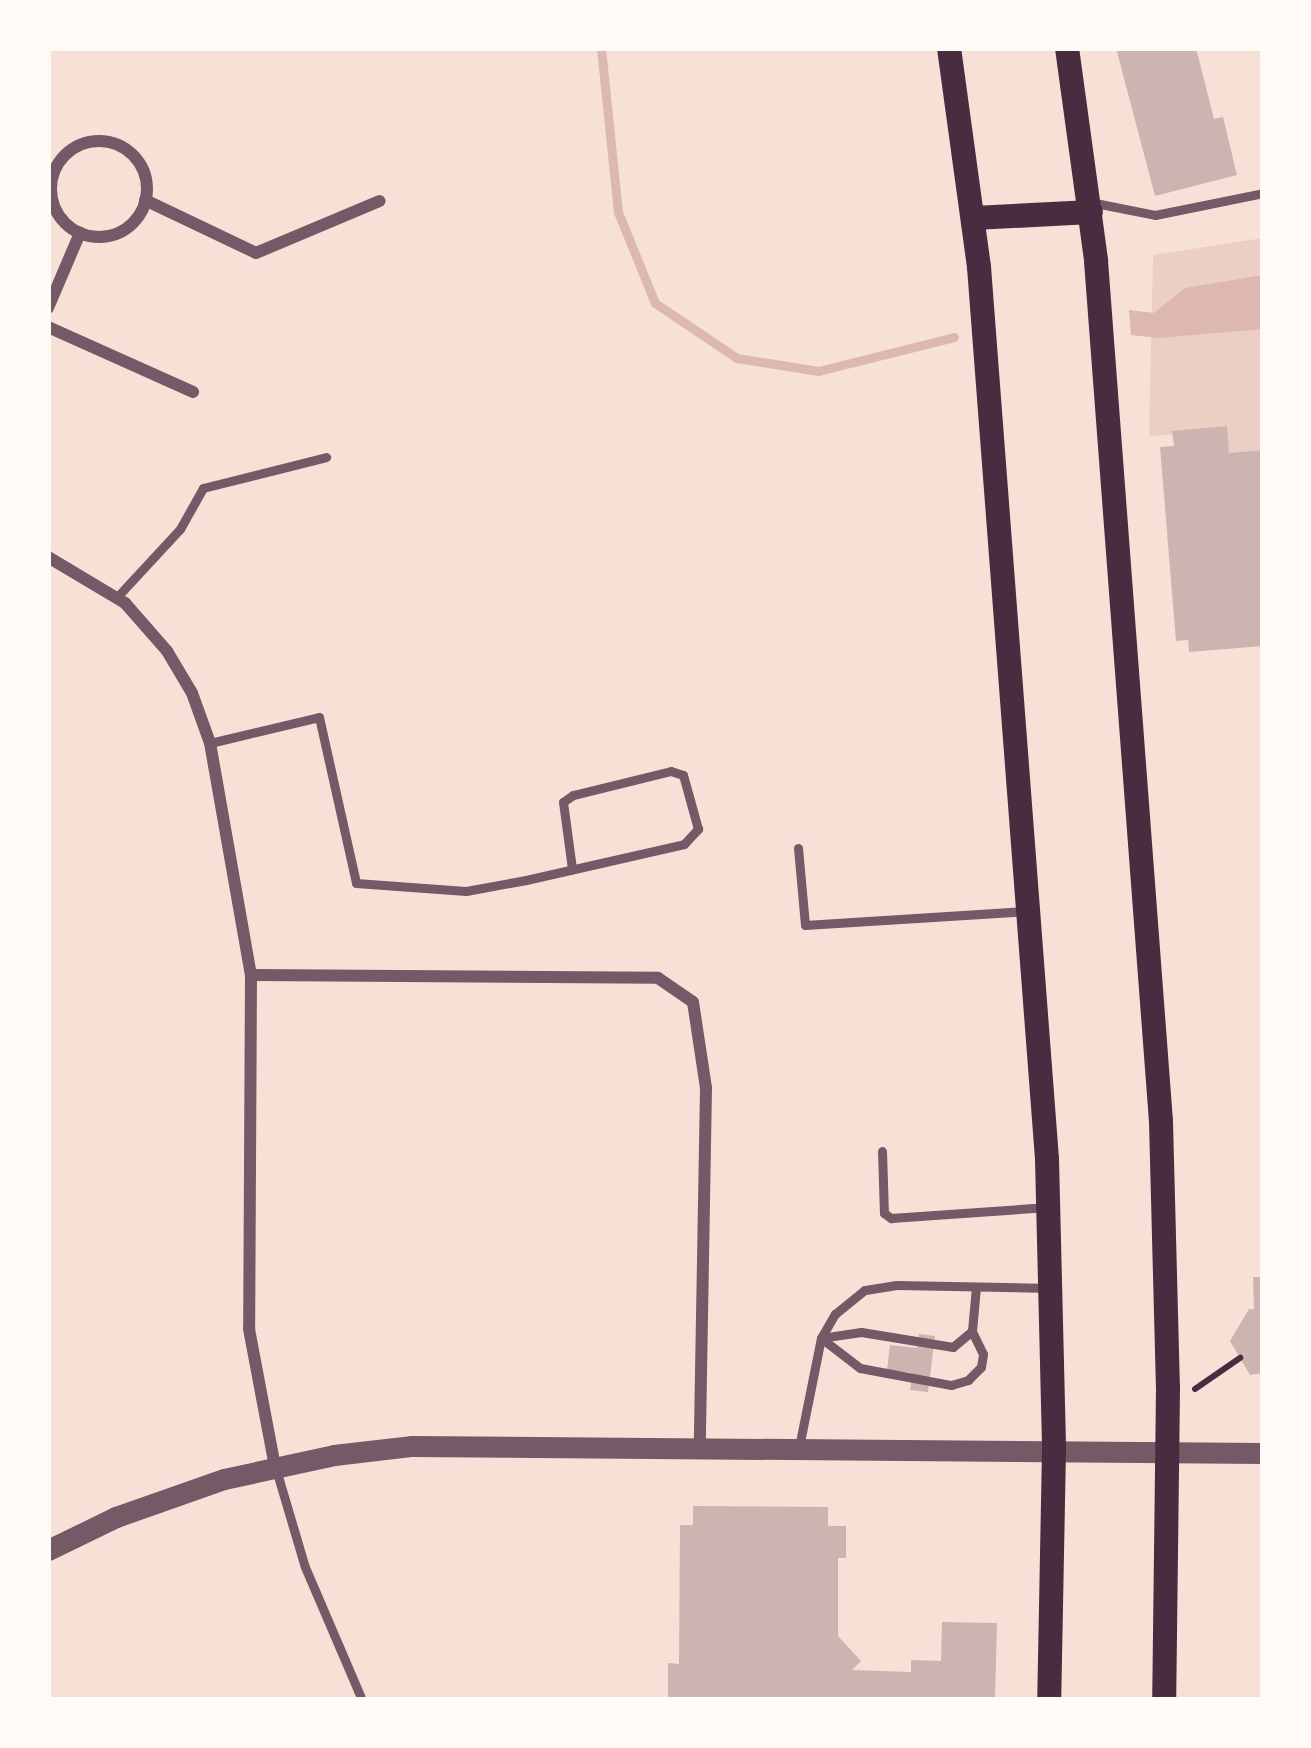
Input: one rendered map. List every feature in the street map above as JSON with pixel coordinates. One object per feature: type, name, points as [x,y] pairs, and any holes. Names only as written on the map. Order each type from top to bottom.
[{"type":"main road","points":[[949,48],[974,218],[1048,1207],[1054,1450],[1049,1700]]},
{"type":"main road","points":[[1067,48],[1091,207],[1161,1122],[1167,1452],[1164,1700]]},
{"type":"main road","points":[[974,218],[1091,207]]},
{"type":"street","points":[[81,144],[118,144],[144,171],[146,200],[133,224],[117,233],[80,233],[64,223],[51,188],[65,154],[81,144]]},
{"type":"street","points":[[146,200],[256,253],[380,201]]},
{"type":"street","points":[[48,308],[80,233]]},
{"type":"street","points":[[48,327],[193,392]]},
{"type":"street","points":[[48,557],[117,597],[167,651],[193,693],[210,743],[251,974],[249,1329],[275,1466]]},
{"type":"street","points":[[251,974],[658,978],[693,1002],[706,1088],[700,1446]]},
{"type":"street","points":[[48,1550],[171,1496],[275,1466],[412,1446],[1263,1453]]},
{"type":"lane","points":[[1091,207],[1155,215],[1263,194]]},
{"type":"lane","points":[[117,597],[180,529],[203,488],[326,458]]},
{"type":"lane","points":[[210,743],[319,717],[356,883],[466,891],[572,869],[684,844],[698,829],[683,775],[671,771],[573,794],[563,802],[572,869]]},
{"type":"lane","points":[[798,848],[805,925],[1028,910]]},
{"type":"lane","points":[[882,1150],[884,1213],[891,1218],[1048,1207]]},
{"type":"lane","points":[[821,1338],[860,1368],[951,1385],[968,1380],[981,1367],[983,1354],[972,1331],[976,1287]]},
{"type":"lane","points":[[799,1447],[821,1338],[835,1314],[865,1290],[1050,1288]]},
{"type":"lane","points":[[821,1338],[861,1332],[953,1347],[972,1331]]},
{"type":"lane","points":[[275,1466],[305,1567],[362,1700]]},
{"type":"path","points":[[1195,1388],[1240,1358]]},
{"type":"shaded area","points":[[1263,238],[1263,466],[1261,450],[1229,453],[1226,427],[1149,437],[1153,255]]},
{"type":"shaded area","points":[[1263,275],[1263,329],[1158,338],[1131,335],[1129,310],[1154,313],[1185,288]]},
{"type":"building","points":[[1116,48],[1196,48],[1214,119],[1223,117],[1237,175],[1155,196]]},
{"type":"building","points":[[1227,426],[1229,453],[1262,450],[1263,646],[1189,652],[1188,640],[1176,641],[1160,447],[1174,446],[1172,431]]},
{"type":"building","points":[[1253,1277],[1263,1277],[1263,1373],[1250,1375],[1230,1341],[1249,1309],[1254,1309]]},
{"type":"building","points":[[919,1334],[935,1336],[928,1392],[910,1390],[913,1373],[887,1370],[890,1345],[917,1348]]},
{"type":"building","points":[[693,1506],[828,1507],[828,1526],[846,1526],[846,1558],[838,1558],[838,1636],[861,1661],[852,1670],[911,1672],[911,1660],[941,1661],[942,1622],[997,1623],[995,1700],[668,1700],[668,1663],[679,1664],[680,1525],[693,1525]]},
{"type":"waterway","points":[[601,48],[618,212],[655,303],[737,358],[818,371],[954,337]]}]
